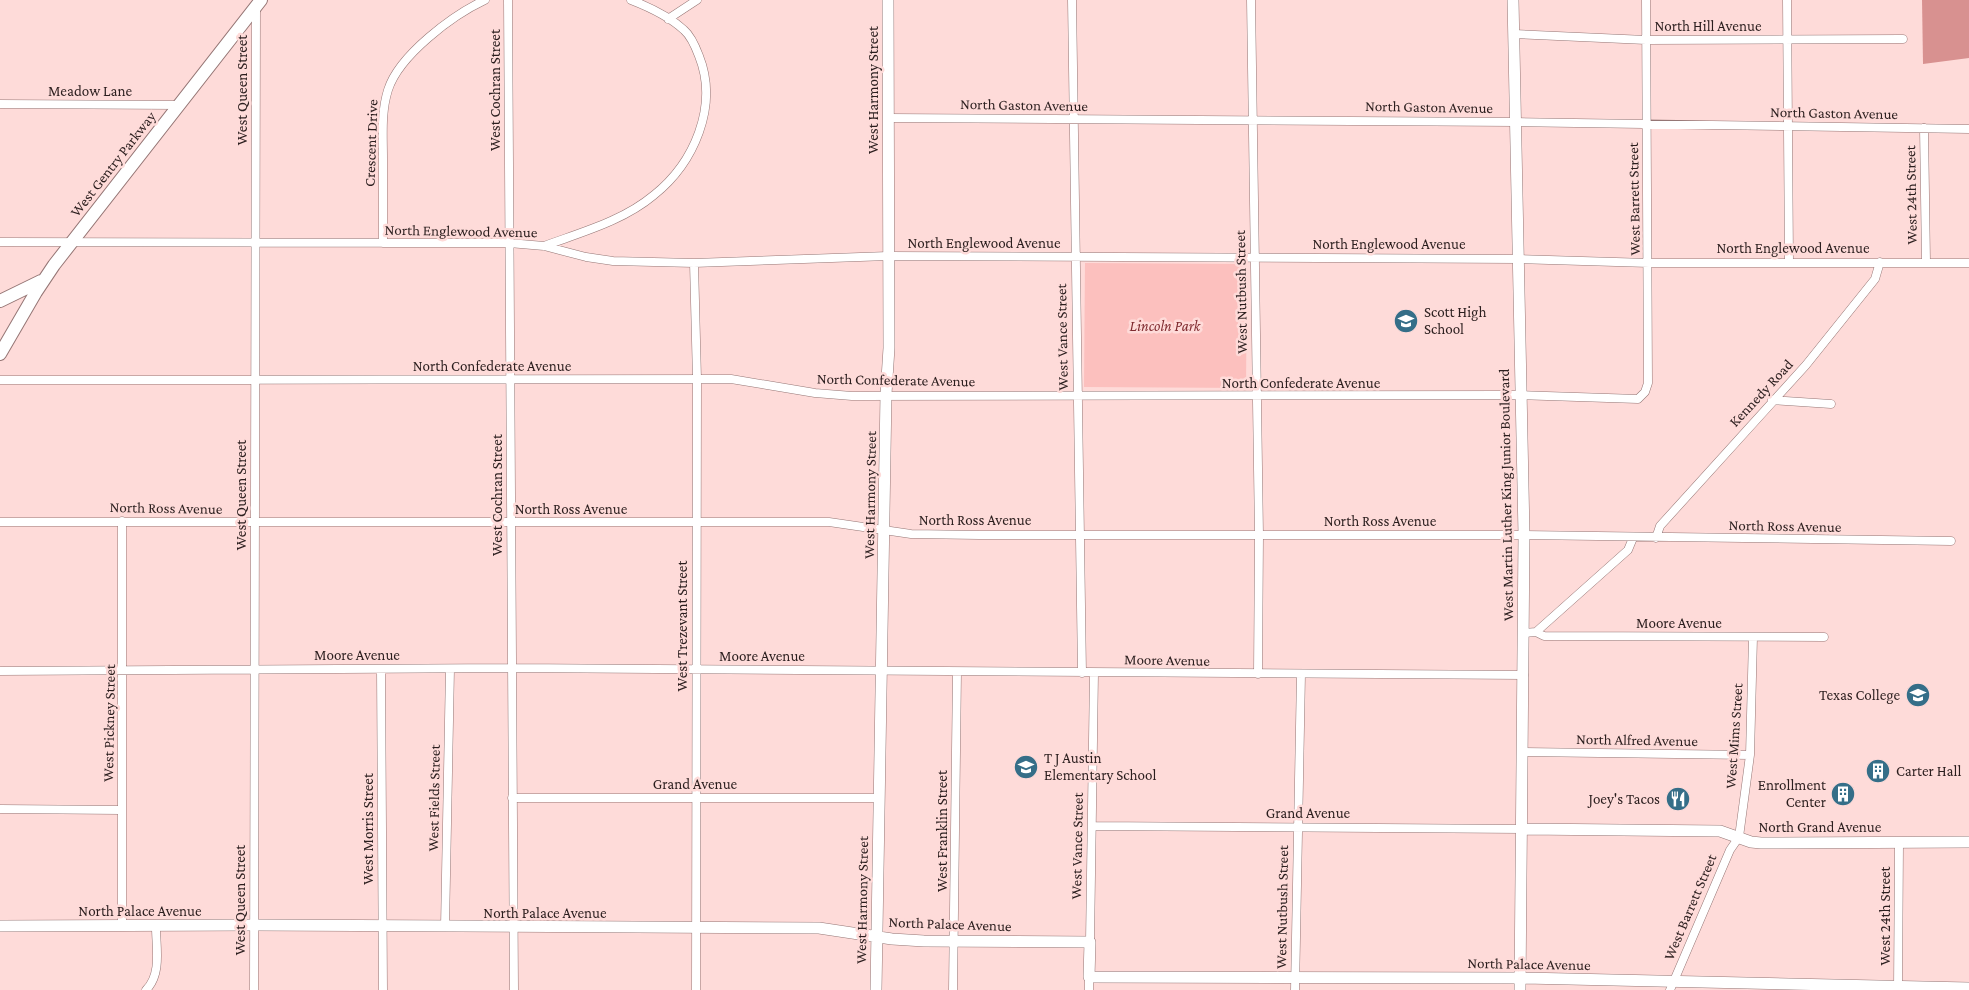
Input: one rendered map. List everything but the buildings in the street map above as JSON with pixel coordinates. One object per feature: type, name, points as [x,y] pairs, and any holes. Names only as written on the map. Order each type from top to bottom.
[{"type":"main road","name":"West Gentry Parkway","points":[[0,354],[9,335],[44,280],[180,105],[257,2]]},
{"type":"main road","points":[[0,301],[44,280]]},
{"type":"street","name":"Crescent Drive","points":[[383,243],[383,119],[388,88],[394,77],[433,35],[456,17],[485,0]]},
{"type":"street","name":"West Cochran Street","points":[[508,0],[514,990]]},
{"type":"street","points":[[544,246],[618,218],[637,208],[671,179],[695,142],[704,119],[706,100],[702,64],[686,30],[631,0]]},
{"type":"street","points":[[668,19],[696,0]]},
{"type":"street","name":"West Harmony Street","points":[[876,990],[886,394],[889,348],[888,0]]},
{"type":"street","name":"West Vance Street","points":[[1072,0],[1082,673]]},
{"type":"street","name":"West Nutbush Street","points":[[1251,0],[1259,535],[1258,674]]},
{"type":"street","name":"West Martin Luther King Junior Boulevard","points":[[1513,0],[1519,395],[1530,632],[1524,675],[1520,984]]},
{"type":"street","name":"West Barrett Street","points":[[1642,397],[1648,383],[1649,263],[1646,0]]},
{"type":"street","points":[[1787,0],[1789,262]]},
{"type":"street","name":"West Queen Street","points":[[254,990],[254,242],[257,2]]},
{"type":"street","name":"North Hill Avenue","points":[[1514,34],[1646,40],[1903,39]]},
{"type":"street","name":"Meadow Lane","points":[[0,104],[180,105]]},
{"type":"street","name":"North Gaston Avenue","points":[[888,118],[1515,122],[1969,129]]},
{"type":"street","name":"West 24th Street","points":[[1924,128],[1926,262]]},
{"type":"street","name":"North Englewood Avenue","points":[[0,242],[509,243],[544,246],[586,258],[612,261],[694,263],[888,256],[1517,259],[1649,263],[1969,263]]},
{"type":"street","name":"Kennedy Road","points":[[1656,538],[1660,526],[1806,364],[1875,279],[1880,262]]},
{"type":"street","name":"West Trezevant Street","points":[[694,263],[697,379],[695,670],[696,990]]},
{"type":"street","name":"North Confederate Avenue","points":[[0,380],[731,379],[815,394],[852,396],[886,394],[1257,397],[1519,395],[1638,399],[1642,397]]},
{"type":"street","points":[[1772,400],[1831,404]]},
{"type":"street","name":"West Pickney Street","points":[[122,521],[122,926]]},
{"type":"street","name":"North Ross Avenue","points":[[0,522],[829,522],[921,534],[1524,535],[1951,541]]},
{"type":"street","points":[[1530,632],[1628,550],[1633,538]]},
{"type":"street","name":"Moore Avenue","points":[[1530,632],[1544,636],[1824,637]]},
{"type":"street","name":"West Mims Street","points":[[1739,837],[1750,754],[1753,637]]},
{"type":"street","name":"Moore Avenue","points":[[0,671],[512,668],[1524,675]]},
{"type":"street","name":"West Morris Street","points":[[382,669],[383,990]]},
{"type":"street","name":"West Fields Street","points":[[445,927],[450,669]]},
{"type":"street","name":"West Franklin Street","points":[[953,990],[957,672]]},
{"type":"street","name":"West Vance Street","points":[[1089,990],[1094,673]]},
{"type":"street","name":"West Nutbush Street","points":[[1295,990],[1297,827],[1302,674]]},
{"type":"street","name":"North Alfred Avenue","points":[[1524,752],[1750,754]]},
{"type":"street","name":"Grand Avenue","points":[[512,798],[878,798]]},
{"type":"street","points":[[0,809],[122,810]]},
{"type":"street","name":"Grand Avenue","points":[[1092,826],[1523,829]]},
{"type":"street","name":"North Grand Avenue","points":[[1523,829],[1720,831],[1751,842],[1761,843],[1969,842]]},
{"type":"street","name":"West Barrett Street","points":[[1672,985],[1730,850],[1739,837]]},
{"type":"street","name":"West 24th Street","points":[[1898,989],[1899,842]]},
{"type":"street","name":"North Palace Avenue","points":[[0,926],[156,927],[253,925],[514,928],[819,928],[892,939],[953,942],[1090,942]]},
{"type":"street","points":[[146,990],[151,985],[156,972],[156,927]]},
{"type":"street","name":"North Palace Avenue","points":[[1089,977],[1295,977],[1520,984],[1672,985],[1758,988],[1969,988]]},
{"type":"green space","name":"Lincoln Park","points":[[1085,263],[1247,264],[1246,388],[1084,387]]},
{"type":"shaded area","points":[[1922,0],[1969,0],[1969,58],[1923,64]]},
{"type":"place","name":"Scott High School","points":[[1406,321]]},
{"type":"place","name":"Texas College","points":[[1918,695]]},
{"type":"place","name":"T J Austin Elementary School","points":[[1026,767]]},
{"type":"place","name":"Carter Hall","points":[[1878,771]]},
{"type":"place","name":"Enrollment Center","points":[[1843,794]]},
{"type":"place","name":"Joey's Tacos","points":[[1678,799]]}]
